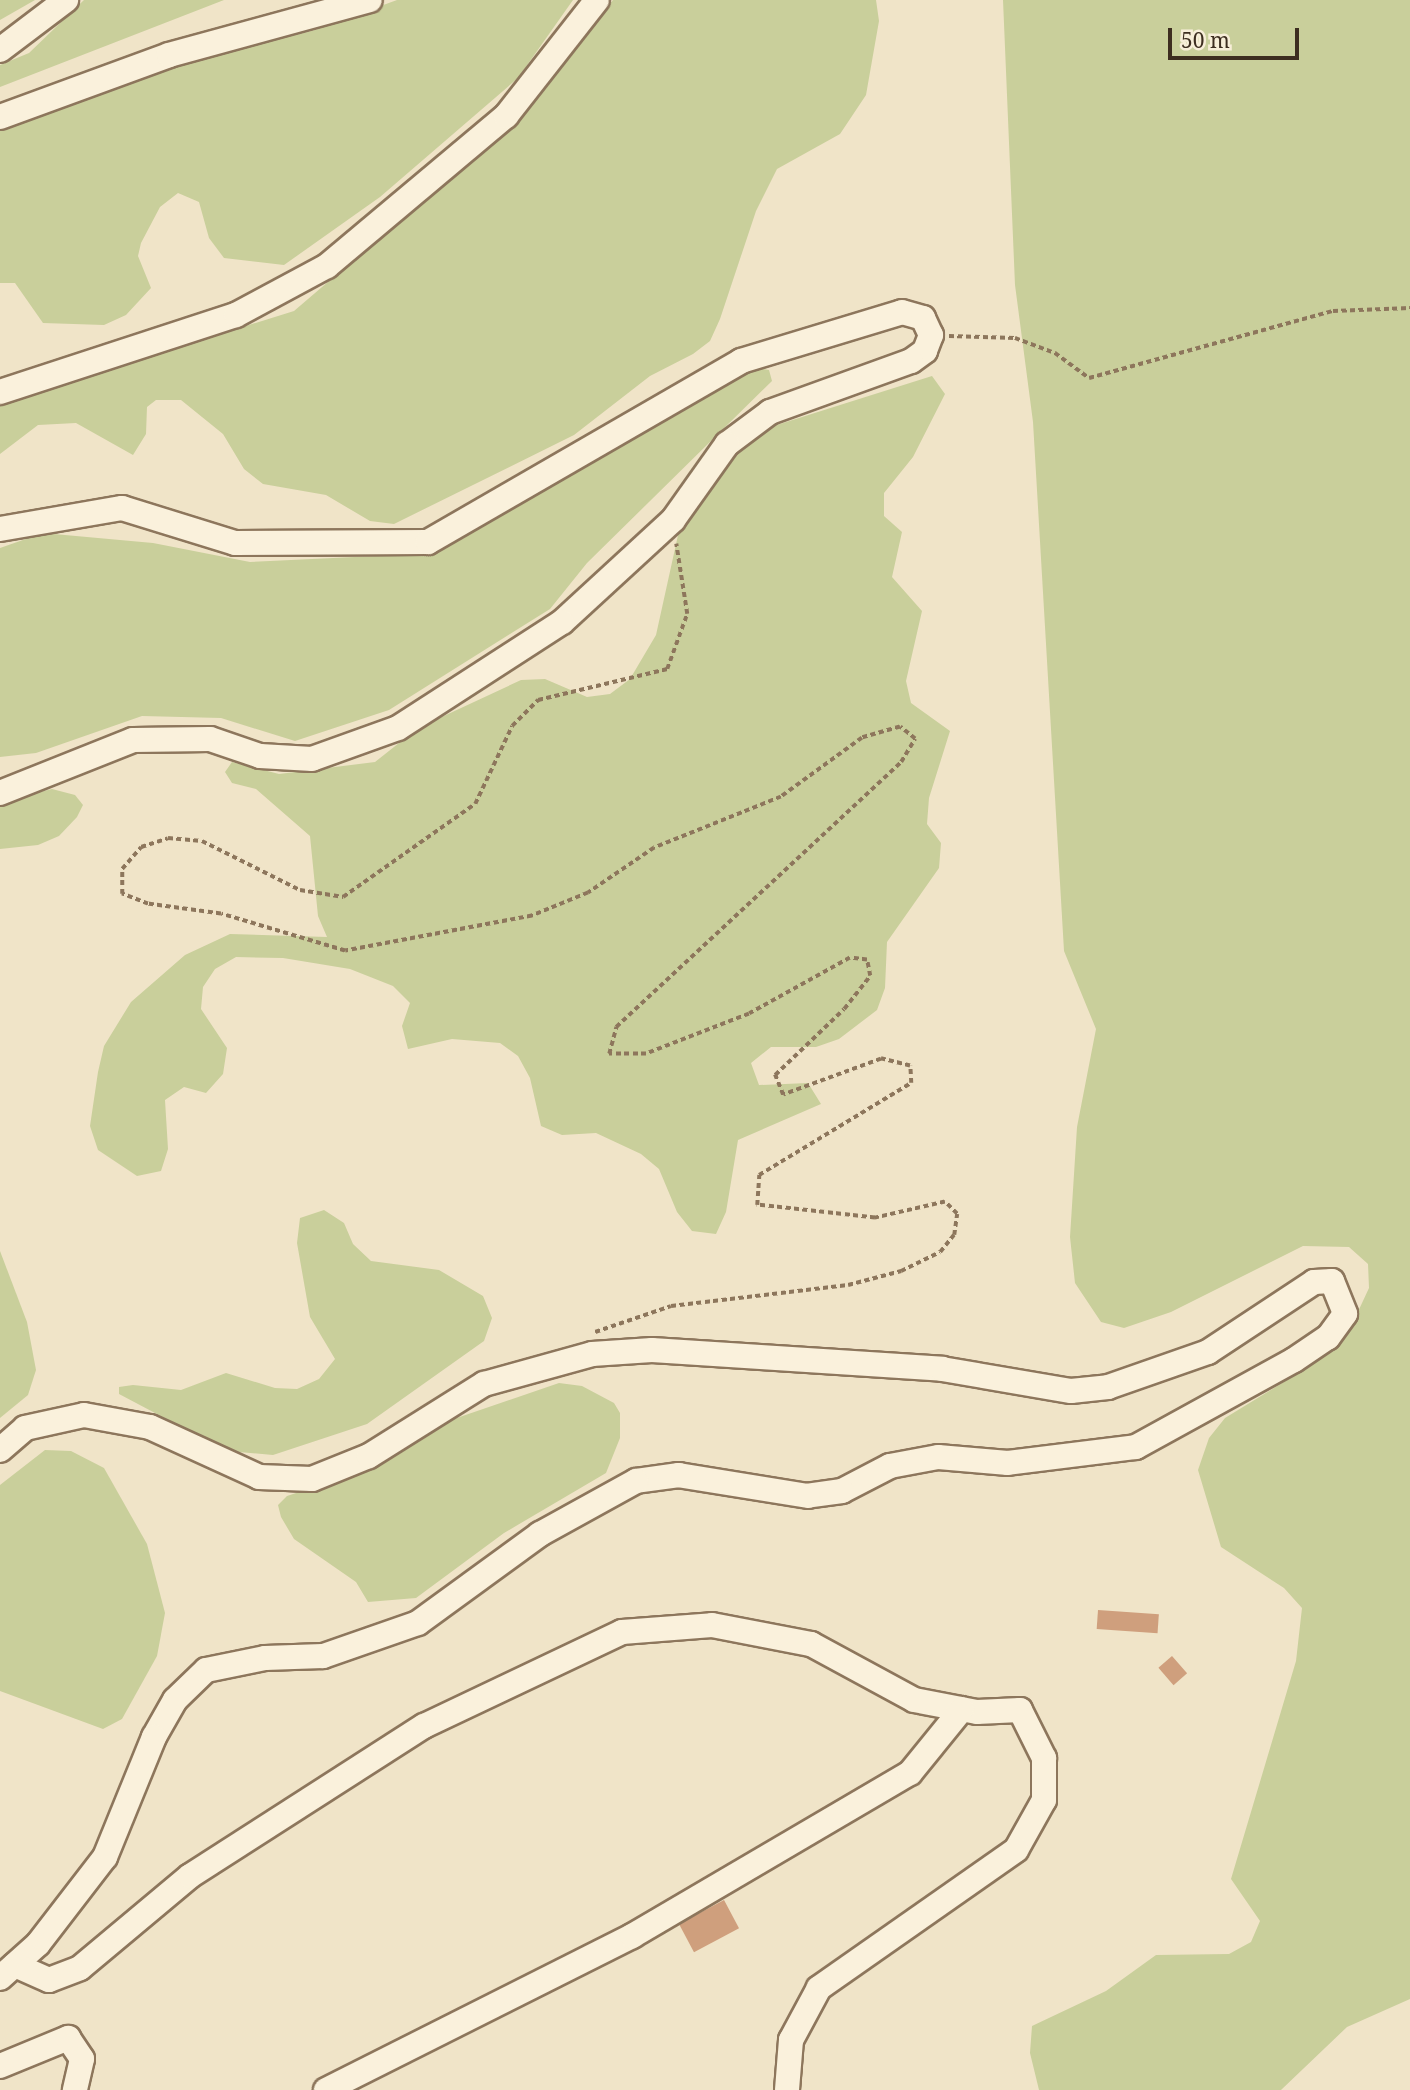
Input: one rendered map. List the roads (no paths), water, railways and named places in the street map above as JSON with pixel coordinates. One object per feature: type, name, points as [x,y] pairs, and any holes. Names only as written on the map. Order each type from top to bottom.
[{"type":"street","points":[[0,50],[66,0]]},
{"type":"street","points":[[0,117],[169,55],[370,0]]},
{"type":"street","points":[[0,392],[236,315],[327,266],[506,116],[597,0]]},
{"type":"street","points":[[0,529],[122,508],[234,543],[428,542],[741,361],[902,312],[923,317],[931,335],[925,351],[911,361],[770,412],[727,444],[673,520],[562,622],[398,729],[312,759],[260,756],[210,739],[133,740],[0,793]]},
{"type":"street","points":[[0,1450],[24,1428],[84,1415],[150,1427],[259,1477],[312,1479],[369,1456],[484,1384],[592,1354],[652,1350],[942,1369],[1071,1391],[1108,1387],[1208,1352],[1314,1282],[1332,1282],[1345,1314],[1328,1337],[1294,1360],[1136,1447],[1008,1463],[938,1457],[890,1466],[842,1491],[808,1496],[679,1475],[636,1481],[540,1534],[418,1623],[323,1657],[265,1658],[206,1670],[175,1700],[154,1737],[105,1857],[7,1971],[50,1980],[80,1968],[190,1876],[424,1726],[622,1632],[712,1625],[811,1644],[914,1700],[962,1709],[1020,1710],[1044,1758],[1044,1800],[1016,1850],[820,1988],[790,2040],[787,2090]]},
{"type":"street","points":[[326,2090],[632,1936],[910,1773],[962,1709]]},
{"type":"street","points":[[0,2066],[68,2038],[82,2060],[75,2090]]}]
